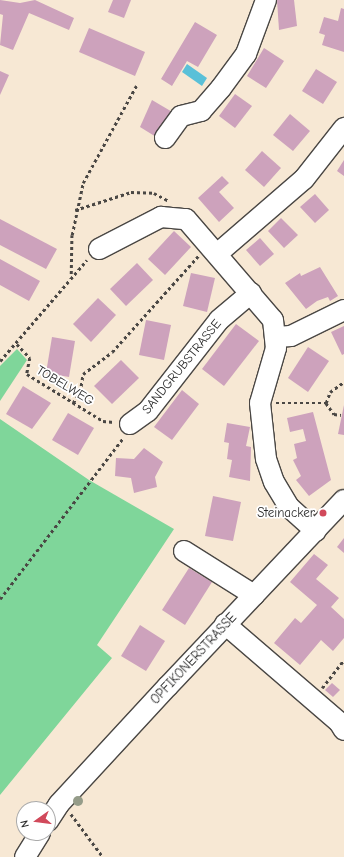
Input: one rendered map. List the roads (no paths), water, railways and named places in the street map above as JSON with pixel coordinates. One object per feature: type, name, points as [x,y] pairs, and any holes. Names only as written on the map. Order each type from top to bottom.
[{"type":"street","points":[[165,138],[181,116],[201,111],[221,88],[246,54],[266,0]]},
{"type":"street","points":[[211,252],[304,179],[344,128]]},
{"type":"street","points":[[95,253],[161,217],[174,215],[186,219],[211,252],[251,293],[273,320],[277,337],[260,403],[266,459],[274,482],[288,507],[316,531]]},
{"type":"street","name":"SANDGRUBSTRASSE","points":[[127,431],[148,412],[219,320],[251,293]]},
{"type":"street","points":[[277,337],[291,336],[344,310]]},
{"type":"street","name":"OPFIKONERSTRASSE","points":[[56,809],[225,624],[316,531],[344,500]]},
{"type":"street","points":[[184,551],[254,595]]},
{"type":"street","points":[[225,624],[339,722],[344,730]]},
{"type":"street","points":[[25,857],[35,841]]},
{"type":"water","points":[[187,64],[207,78],[202,86],[182,72]]},
{"type":"place","name":"Steinacker","points":[[323,513]]}]
